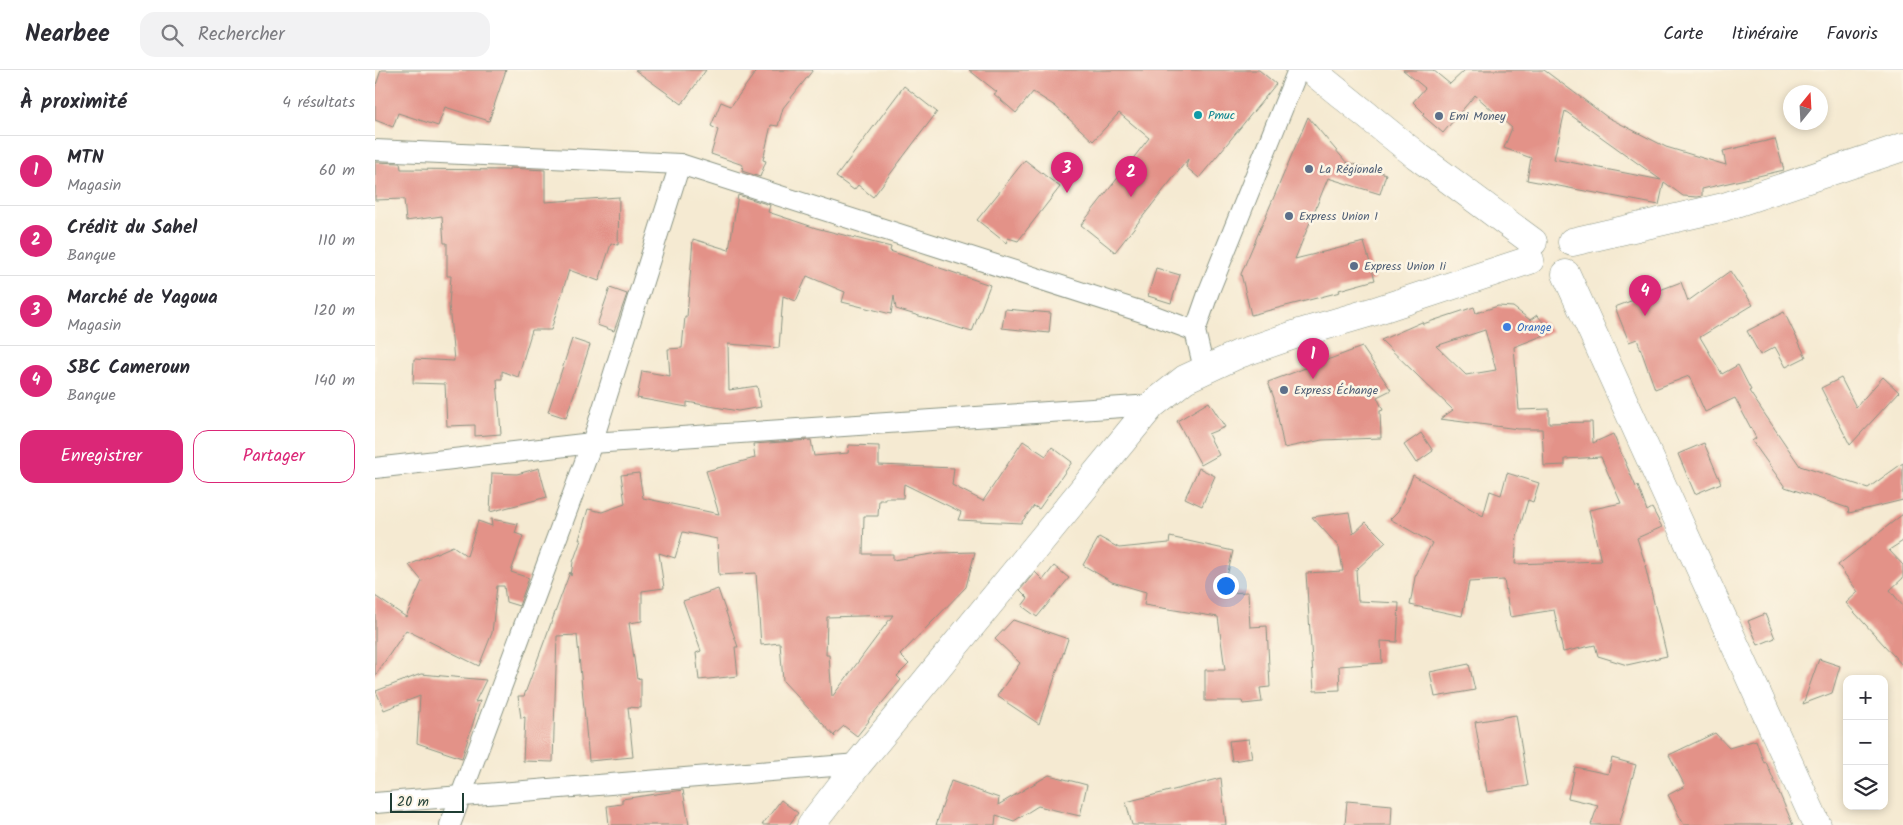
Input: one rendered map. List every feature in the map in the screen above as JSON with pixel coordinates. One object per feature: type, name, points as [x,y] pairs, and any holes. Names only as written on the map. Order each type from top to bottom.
[{"type":"main road","points":[[1311,70],[1532,251]]},
{"type":"main road","points":[[1572,242],[1724,207],[1903,147]]},
{"type":"main road","points":[[1548,232],[1557,232],[1566,236],[1572,242],[1576,250],[1576,259],[1573,268],[1567,274],[1558,278],[1549,278],[1541,275],[1534,268],[1532,251],[1540,236],[1548,232]]},
{"type":"main road","points":[[811,825],[858,764],[1152,405],[1185,379],[1239,354],[1300,332],[1375,311],[1532,251]]},
{"type":"main road","points":[[1567,274],[1817,825]]},
{"type":"street","points":[[1204,369],[1195,331],[1298,70]]},
{"type":"street","points":[[375,150],[680,164],[1155,316],[1195,331]]},
{"type":"street","points":[[450,825],[592,443],[680,164]]},
{"type":"street","points":[[375,468],[592,443],[1152,405]]},
{"type":"street","points":[[375,804],[858,764]]},
{"type":"building","points":[[381,70],[506,70],[489,121],[445,107],[438,126],[398,113],[393,127],[375,120],[375,88]]},
{"type":"building","points":[[635,70],[706,70],[682,104]]},
{"type":"building","points":[[757,70],[813,70],[783,108],[778,126],[771,125],[763,160],[766,161],[760,177],[742,171],[743,165],[711,154],[718,130],[711,126],[721,102],[731,106]]},
{"type":"building","points":[[969,70],[1259,70],[1276,84],[1199,178],[1186,167],[1188,159],[1115,252],[1081,225],[1149,138],[1119,113],[1093,141],[1055,106],[1033,92],[1016,113],[994,94],[997,92]]},
{"type":"building","points":[[1403,70],[1433,70],[1450,84],[1465,70],[1544,70],[1607,117],[1666,147],[1726,165],[1723,151],[1775,139],[1784,170],[1702,189],[1702,196],[1698,197],[1683,196],[1664,182],[1659,205],[1527,180],[1531,158],[1504,148],[1512,128],[1475,95],[1443,133],[1422,115],[1424,113],[1413,102],[1425,88]],"holes":[[[1565,111],[1661,180],[1554,159]]]},
{"type":"building","points":[[904,86],[937,112],[873,197],[858,185],[854,190],[836,177]]},
{"type":"building","points":[[1308,117],[1346,162],[1386,174],[1380,194],[1328,178],[1295,259],[1364,242],[1375,280],[1339,290],[1340,292],[1251,315],[1241,274]]},
{"type":"building","points":[[1025,160],[1060,187],[1018,241],[1008,238],[1006,243],[977,220]]},
{"type":"building","points":[[375,162],[400,163],[401,169],[509,170],[509,168],[545,170],[545,202],[619,197],[618,245],[611,244],[599,281],[569,270],[551,330],[532,330],[518,377],[502,371],[502,379],[497,379],[501,434],[475,436],[475,425],[447,426],[445,384],[413,383],[414,359],[454,361],[449,305],[451,276],[447,276],[447,243],[444,243],[442,216],[406,221],[404,199],[375,200]]},
{"type":"building","points":[[738,195],[770,205],[768,212],[816,228],[891,247],[890,251],[990,285],[972,332],[896,309],[894,296],[891,314],[842,302],[845,292],[807,276],[796,301],[783,296],[779,348],[728,344],[729,390],[757,386],[761,407],[738,411],[687,402],[687,407],[637,398],[642,371],[670,376],[668,349],[682,348],[685,317],[687,317],[693,239],[729,250]]},
{"type":"building","points":[[1156,268],[1180,275],[1171,303],[1148,296]]},
{"type":"building","points":[[1730,271],[1753,305],[1700,337],[1722,374],[1738,365],[1751,390],[1749,391],[1800,466],[1868,488],[1903,463],[1903,500],[1849,513],[1848,508],[1785,487],[1752,441],[1756,438],[1735,398],[1705,412],[1689,376],[1655,389],[1637,339],[1629,342],[1615,307],[1681,282],[1688,301]]},
{"type":"building","points":[[610,288],[627,294],[614,331],[597,325]]},
{"type":"building","points":[[1498,306],[1513,307],[1530,320],[1537,315],[1552,332],[1514,347],[1519,410],[1549,409],[1549,423],[1592,422],[1593,443],[1613,434],[1636,487],[1638,486],[1647,511],[1652,508],[1662,527],[1637,538],[1646,566],[1667,656],[1627,665],[1598,656],[1595,645],[1563,652],[1554,610],[1510,617],[1504,580],[1469,582],[1462,616],[1410,605],[1415,577],[1432,543],[1390,519],[1398,511],[1413,475],[1483,516],[1490,491],[1501,495],[1507,473],[1539,483],[1533,502],[1528,500],[1517,536],[1515,564],[1601,561],[1589,510],[1621,503],[1601,457],[1565,459],[1565,465],[1544,466],[1542,429],[1518,429],[1440,419],[1453,410],[1381,340],[1422,322],[1423,324],[1474,307],[1476,313]],"holes":[[[1485,330],[1496,370],[1466,375],[1436,346]]]},
{"type":"building","points":[[1005,309],[1051,313],[1049,333],[1002,328]]},
{"type":"building","points":[[1784,312],[1806,357],[1786,367],[1775,347],[1760,355],[1747,331]]},
{"type":"building","points":[[572,339],[590,345],[566,418],[548,412]]},
{"type":"building","points":[[1362,347],[1391,390],[1377,397],[1383,410],[1380,411],[1381,438],[1322,440],[1284,448],[1274,398],[1268,382]]},
{"type":"building","points":[[1883,377],[1899,392],[1850,445],[1821,388],[1841,378],[1856,407]]},
{"type":"building","points":[[1209,402],[1225,427],[1208,434],[1219,455],[1201,465],[1177,421]]},
{"type":"building","points":[[1421,433],[1433,451],[1416,463],[1404,445]]},
{"type":"building","points":[[811,440],[814,456],[848,453],[849,445],[879,446],[879,465],[954,468],[952,485],[983,501],[1023,441],[1046,456],[1052,447],[1072,462],[1039,509],[1034,506],[1021,523],[958,520],[961,512],[904,484],[903,498],[879,500],[878,516],[864,516],[863,554],[893,554],[893,560],[939,553],[975,552],[966,587],[900,655],[909,664],[897,676],[901,680],[857,736],[844,726],[834,735],[835,737],[783,681],[780,643],[761,645],[756,573],[719,575],[717,539],[683,532],[675,558],[659,553],[664,588],[642,591],[642,621],[629,623],[637,679],[641,678],[641,708],[628,707],[633,757],[589,761],[577,635],[557,636],[553,762],[523,761],[525,717],[521,718],[518,696],[524,696],[570,572],[571,576],[573,562],[581,540],[579,540],[588,509],[602,512],[625,504],[621,475],[639,473],[643,498],[719,514],[706,471],[755,458],[753,444]],"holes":[[[893,615],[832,697],[829,655],[826,655],[827,617]]]},
{"type":"building","points":[[1704,443],[1721,483],[1695,494],[1678,454]]},
{"type":"building","points":[[539,468],[547,497],[490,512],[492,473],[517,474]]},
{"type":"building","points":[[1199,468],[1215,476],[1202,506],[1185,498]]},
{"type":"building","points":[[1349,512],[1353,534],[1366,522],[1386,542],[1356,570],[1358,601],[1399,603],[1397,642],[1381,641],[1382,663],[1339,666],[1340,690],[1314,691],[1306,573],[1343,571],[1339,547],[1312,517]]},
{"type":"building","points":[[1903,514],[1903,541],[1889,550],[1903,565],[1903,578],[1890,590],[1903,606],[1903,666],[1846,603],[1858,592],[1838,565]]},
{"type":"building","points":[[491,519],[518,524],[515,533],[523,536],[511,572],[529,578],[519,606],[506,602],[504,586],[497,586],[492,633],[479,666],[406,630],[375,676],[375,596],[406,617],[422,581],[409,565],[453,546],[467,556],[478,521],[492,526]]},
{"type":"building","points":[[1099,537],[1119,548],[1169,543],[1170,537],[1233,551],[1223,593],[1248,592],[1250,627],[1267,626],[1270,687],[1260,688],[1262,702],[1243,704],[1242,701],[1205,701],[1205,670],[1225,670],[1218,617],[1144,605],[1146,592],[1112,582],[1083,565]]},
{"type":"building","points":[[1054,566],[1069,578],[1037,617],[1022,606],[1028,598],[1020,590],[1035,572],[1043,580]]},
{"type":"building","points":[[718,589],[738,647],[735,647],[738,676],[699,680],[696,653],[701,651],[683,601]]},
{"type":"building","points":[[1765,614],[1775,638],[1758,645],[1748,621]]},
{"type":"building","points":[[1013,620],[1068,639],[1039,724],[997,696],[1020,663],[995,639]]},
{"type":"building","points":[[1819,659],[1840,666],[1832,693],[1803,704]]},
{"type":"building","points":[[1469,664],[1475,690],[1435,697],[1430,672]]},
{"type":"building","points":[[421,674],[486,680],[475,702],[480,701],[462,758],[417,743],[420,696],[384,710],[376,691]]},
{"type":"building","points":[[1516,715],[1528,786],[1487,792],[1475,722]]},
{"type":"building","points":[[1715,733],[1729,748],[1756,740],[1764,763],[1766,762],[1793,825],[1684,825],[1668,795],[1685,786],[1669,755]]},
{"type":"building","points":[[1249,739],[1252,758],[1232,761],[1229,741]]},
{"type":"building","points":[[1612,758],[1636,765],[1619,825],[1591,825],[1598,805],[1568,798],[1575,767],[1608,774]]},
{"type":"building","points":[[1049,775],[1087,785],[1080,816],[1038,806],[1014,821],[996,815],[995,825],[936,825],[951,781],[999,798],[998,805]]},
{"type":"building","points":[[1221,778],[1226,825],[1132,825],[1126,802]]},
{"type":"building","points":[[683,790],[689,825],[609,825],[607,806],[622,804],[622,799]]},
{"type":"building","points":[[781,800],[798,813],[789,825],[762,825]]},
{"type":"building","points":[[1347,801],[1392,805],[1391,825],[1345,825]]},
{"type":"place","name":"Pmuc","points":[[1198,115]]},
{"type":"place","name":"Emi Money","points":[[1439,116]]},
{"type":"place","name":"La Régionale","points":[[1309,169]]},
{"type":"place","name":"Marché de Yagoua","points":[[1067,193]]},
{"type":"place","name":"Crédit du Sahel","points":[[1131,197]]},
{"type":"place","name":"Express Union I","points":[[1289,216]]},
{"type":"place","name":"Express Union Ii","points":[[1354,266]]},
{"type":"place","name":"SBC Cameroun","points":[[1645,316]]},
{"type":"place","name":"Orange","points":[[1507,327]]},
{"type":"place","name":"MTN","points":[[1313,379]]},
{"type":"place","name":"Express Échange","points":[[1284,390]]}]
